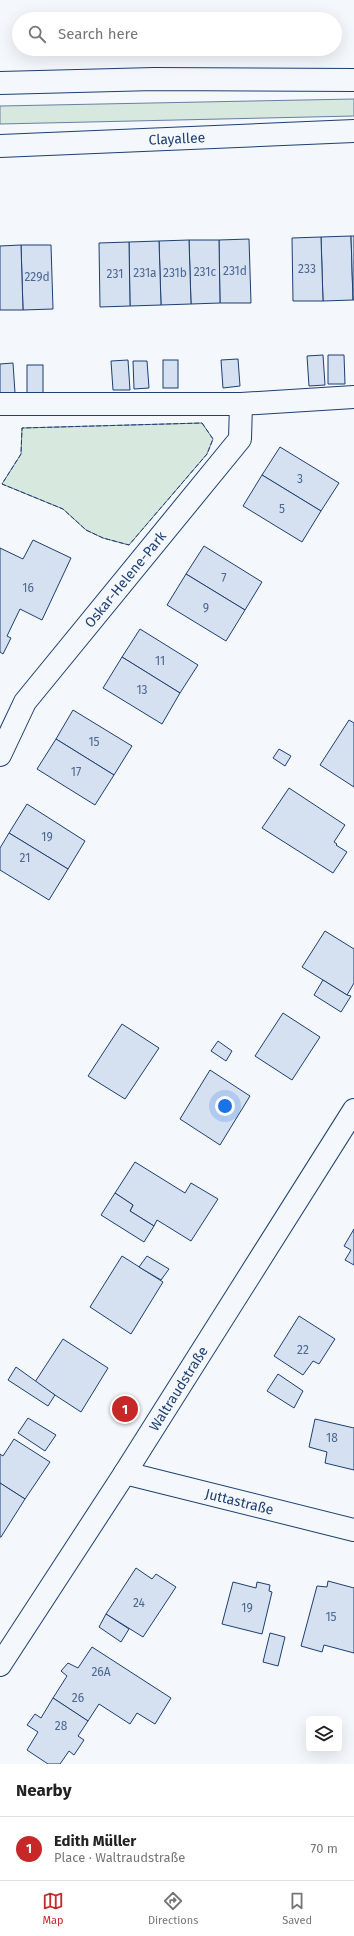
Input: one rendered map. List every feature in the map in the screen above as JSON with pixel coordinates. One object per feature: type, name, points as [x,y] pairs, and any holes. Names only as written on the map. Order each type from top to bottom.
[{"type":"street","points":[[0,83],[154,79],[354,80]]},
{"type":"street","name":"Clayallee","points":[[0,146],[354,131]]},
{"type":"street","points":[[0,404],[241,404],[354,397]]},
{"type":"street","name":"Oskar-Helene-Park","points":[[0,755],[25,702],[240,439],[241,404]]},
{"type":"street","name":"Waltraudstraße","points":[[0,1665],[125,1473],[354,1110]]},
{"type":"street","name":"Juttastraße","points":[[125,1473],[354,1530]]},
{"type":"shaded area","points":[[354,99],[354,116],[0,124],[0,106]]},
{"type":"shaded area","points":[[202,423],[213,439],[207,454],[129,545],[103,538],[86,530],[63,509],[2,484],[21,454],[22,428]]},
{"type":"building","points":[[351,236],[353,300],[323,301],[321,237]]},
{"type":"building","points":[[351,236],[354,236],[354,300],[353,300]]},
{"type":"building","points":[[321,237],[323,301],[293,301],[292,238]]},
{"type":"building","points":[[249,239],[251,303],[220,303],[219,240]]},
{"type":"building","points":[[189,240],[219,240],[220,303],[191,304]]},
{"type":"building","points":[[189,240],[191,304],[161,305],[159,241]]},
{"type":"building","points":[[159,241],[161,305],[130,306],[129,242]]},
{"type":"building","points":[[129,242],[130,306],[100,307],[99,243]]},
{"type":"building","points":[[21,245],[51,245],[53,309],[23,310]]},
{"type":"building","points":[[21,245],[23,310],[0,310],[0,246]]},
{"type":"building","points":[[323,355],[325,385],[309,386],[307,356]]},
{"type":"building","points":[[328,355],[344,355],[345,384],[328,384]]},
{"type":"building","points":[[238,359],[240,386],[223,388],[221,360]]},
{"type":"building","points":[[128,360],[130,390],[113,390],[111,361]]},
{"type":"building","points":[[163,360],[178,360],[178,388],[163,388]]},
{"type":"building","points":[[133,361],[147,361],[149,388],[134,389]]},
{"type":"building","points":[[13,363],[15,393],[0,394],[0,364]]},
{"type":"building","points":[[27,365],[43,365],[43,393],[27,393]]},
{"type":"building","points":[[280,447],[339,483],[321,511],[262,475]]},
{"type":"building","points":[[262,475],[321,511],[302,542],[243,506]]},
{"type":"building","points":[[33,540],[71,558],[42,620],[20,609],[7,636],[11,638],[3,654],[0,652],[0,548],[23,559]]},
{"type":"building","points":[[204,546],[262,582],[245,610],[186,574]]},
{"type":"building","points":[[186,574],[245,610],[226,641],[167,605]]},
{"type":"building","points":[[140,629],[198,665],[180,693],[122,657]]},
{"type":"building","points":[[122,657],[180,693],[162,724],[103,688]]},
{"type":"building","points":[[73,710],[132,746],[114,775],[56,739]]},
{"type":"building","points":[[349,720],[354,723],[354,787],[320,765]]},
{"type":"building","points":[[56,739],[114,775],[95,805],[37,769]]},
{"type":"building","points":[[279,749],[291,756],[285,766],[273,758]]},
{"type":"building","points":[[289,788],[345,825],[334,842],[347,852],[333,873],[262,828]]},
{"type":"building","points":[[27,804],[85,841],[68,869],[9,833]]},
{"type":"building","points":[[9,833],[68,869],[49,900],[0,870],[0,848]]},
{"type":"building","points":[[325,931],[354,949],[354,983],[347,995],[302,967]]},
{"type":"building","points":[[323,980],[351,996],[341,1012],[314,995]]},
{"type":"building","points":[[283,1013],[320,1037],[292,1080],[255,1056]]},
{"type":"building","points":[[122,1024],[159,1048],[125,1099],[88,1076]]},
{"type":"building","points":[[218,1041],[232,1051],[226,1061],[211,1051]]},
{"type":"building","points":[[210,1070],[250,1096],[220,1145],[180,1119]]},
{"type":"building","points":[[135,1162],[185,1193],[191,1183],[218,1199],[191,1241],[157,1220],[154,1226],[130,1211],[133,1205],[115,1193]]},
{"type":"building","points":[[115,1193],[133,1205],[130,1211],[154,1226],[144,1242],[101,1215]]},
{"type":"building","points":[[354,1229],[354,1265],[345,1260],[351,1250],[344,1246]]},
{"type":"building","points":[[122,1256],[163,1282],[131,1334],[90,1307]]},
{"type":"building","points":[[147,1256],[169,1269],[161,1280],[139,1267]]},
{"type":"building","points":[[299,1316],[335,1339],[319,1364],[313,1361],[303,1375],[274,1356]]},
{"type":"building","points":[[63,1339],[108,1368],[81,1412],[35,1382]]},
{"type":"building","points":[[16,1367],[55,1395],[48,1406],[8,1380]]},
{"type":"building","points":[[278,1374],[303,1391],[294,1408],[267,1391]]},
{"type":"building","points":[[28,1418],[56,1435],[45,1451],[18,1433]]},
{"type":"building","points":[[315,1419],[354,1428],[354,1470],[325,1463],[327,1452],[309,1447]]},
{"type":"building","points":[[14,1439],[50,1462],[25,1499],[0,1483],[0,1454],[3,1456]]},
{"type":"building","points":[[0,1483],[25,1499],[1,1537],[0,1537]]},
{"type":"building","points":[[136,1568],[152,1579],[156,1574],[176,1587],[143,1637],[106,1614]]},
{"type":"building","points":[[328,1581],[354,1588],[354,1653],[324,1645],[322,1652],[301,1646],[317,1586],[327,1587]]},
{"type":"building","points":[[233,1582],[256,1588],[257,1582],[270,1585],[269,1591],[272,1592],[262,1634],[222,1624]]},
{"type":"building","points":[[106,1614],[129,1629],[121,1642],[99,1627]]},
{"type":"building","points":[[270,1633],[285,1637],[278,1666],[263,1662]]},
{"type":"building","points":[[92,1647],[171,1698],[155,1724],[137,1713],[130,1724],[99,1704],[88,1721],[53,1698],[67,1676],[61,1671],[68,1663],[78,1668]]},
{"type":"building","points":[[53,1698],[88,1721],[78,1736],[84,1740],[74,1755],[69,1751],[60,1764],[48,1764],[27,1750],[38,1732],[27,1725],[35,1714],[41,1718]]},
{"type":"fence","points":[[202,423],[213,439],[207,454],[129,545],[103,538],[86,530],[63,509],[2,484],[21,454],[22,428],[202,423]]},
{"type":"place","name":"Edith Müller","points":[[125,1409]]}]
